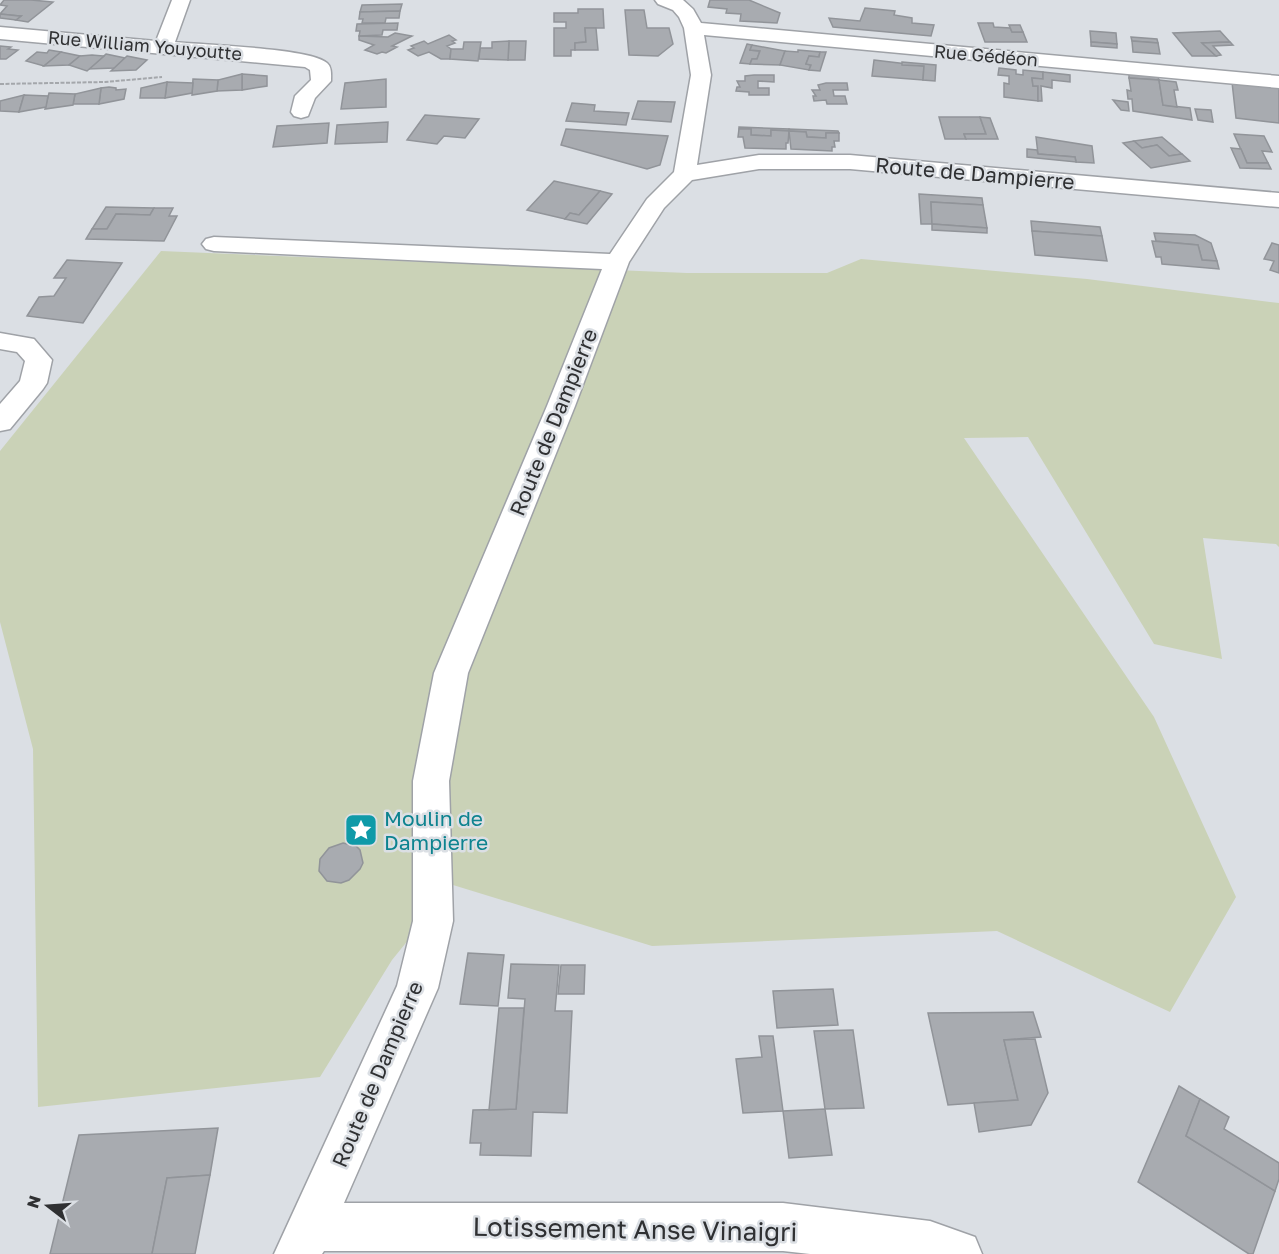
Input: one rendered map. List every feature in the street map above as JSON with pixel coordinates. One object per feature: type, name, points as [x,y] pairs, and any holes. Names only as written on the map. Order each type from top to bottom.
[{"type":"street","points":[[164,46],[180,0]]},
{"type":"street","points":[[664,0],[675,2],[687,9],[693,28],[701,75],[686,174]]},
{"type":"street","name":"Rue Gédéon","points":[[693,28],[1279,82]]},
{"type":"street","name":"Rue William Youyoutte","points":[[0,33],[164,46],[311,62],[320,67],[321,81],[304,96],[301,112]]},
{"type":"street","name":"Route de Dampierre","points":[[304,1241],[417,988],[433,921],[431,781],[451,673],[617,262],[656,204],[686,174],[759,162],[850,162],[1279,200]]},
{"type":"street","points":[[214,244],[617,262]]},
{"type":"street","points":[[0,341],[25,345],[39,360],[33,384],[0,422]]},
{"type":"street","name":"Lotissement Anse Vinaigri","points":[[304,1241],[783,1227],[930,1245],[958,1254]]},
{"type":"green space","points":[[161,251],[687,273],[827,273],[861,259],[1087,279],[1279,303],[1279,547],[1276,544],[1203,538],[1222,659],[1154,644],[1028,437],[964,438],[1154,717],[1236,897],[1170,1012],[997,931],[652,946],[453,885],[392,960],[320,1077],[38,1107],[33,749],[0,622],[0,451]]},
{"type":"building","points":[[4,0],[53,2],[28,22],[16,20],[21,16],[0,14],[7,6],[0,5]]},
{"type":"building","points":[[710,0],[749,0],[780,13],[777,23],[740,21],[741,14],[726,13],[727,9],[708,7]]},
{"type":"building","points":[[402,4],[400,11],[360,12],[362,5]]},
{"type":"building","points":[[865,8],[895,11],[894,15],[912,18],[912,23],[934,25],[931,36],[833,27],[829,18],[860,21]]},
{"type":"building","points":[[578,9],[603,9],[604,28],[585,28],[586,42],[575,43],[575,50],[571,50],[571,56],[554,56],[554,28],[566,28],[566,22],[554,22],[554,13],[578,13]]},
{"type":"building","points":[[625,10],[644,10],[647,28],[669,28],[673,44],[658,56],[629,55]]},
{"type":"building","points":[[400,11],[399,18],[386,18],[385,23],[362,23],[363,19],[359,19],[360,12]]},
{"type":"building","points":[[0,14],[21,16],[16,20],[0,18]]},
{"type":"building","points":[[398,23],[397,30],[383,30],[382,35],[359,36],[360,31],[356,31],[357,24]]},
{"type":"building","points":[[978,23],[993,23],[994,27],[1010,28],[1012,32],[1023,32],[1027,42],[985,42]]},
{"type":"building","points":[[1009,25],[1020,25],[1023,32],[1012,32]]},
{"type":"building","points":[[585,28],[596,28],[598,50],[575,50],[575,43],[586,42]]},
{"type":"building","points":[[1090,31],[1116,33],[1117,44],[1091,42]]},
{"type":"building","points":[[1220,31],[1230,42],[1202,43],[1216,56],[1192,56],[1173,33]]},
{"type":"building","points":[[395,33],[412,36],[392,46],[397,47],[386,53],[377,54],[365,50],[374,45],[359,40],[359,36],[388,37]]},
{"type":"building","points":[[449,35],[456,40],[452,41],[455,43],[447,46],[451,49],[450,59],[441,59],[429,52],[418,56],[408,50],[414,48],[411,46],[424,41],[428,44]]},
{"type":"building","points":[[1131,37],[1157,39],[1158,43],[1132,41]]},
{"type":"building","points":[[509,41],[526,41],[525,60],[508,60]]},
{"type":"building","points":[[509,41],[508,60],[479,59],[480,48],[492,48],[492,42]]},
{"type":"building","points":[[1132,41],[1158,43],[1160,54],[1133,52]]},
{"type":"building","points":[[464,42],[481,42],[478,61],[450,59],[451,49],[463,49]]},
{"type":"building","points":[[1091,42],[1117,44],[1117,48],[1091,46]]},
{"type":"building","points":[[1230,42],[1233,45],[1213,46],[1221,55],[1216,56],[1202,43]]},
{"type":"building","points":[[747,44],[752,45],[750,50],[760,51],[757,59],[752,59],[750,64],[740,63]]},
{"type":"building","points":[[752,45],[785,51],[780,65],[750,64],[752,59],[757,59],[760,51],[750,50]]},
{"type":"building","points":[[0,46],[18,50],[6,59],[0,59]]},
{"type":"building","points":[[49,50],[61,52],[44,66],[26,61],[37,52],[47,53]]},
{"type":"building","points":[[798,50],[820,52],[819,57],[809,56],[806,64],[811,65],[809,70],[780,65],[785,51],[798,52]]},
{"type":"building","points":[[61,52],[80,56],[69,65],[44,66]]},
{"type":"building","points":[[820,52],[826,52],[820,71],[809,70],[811,65],[806,64],[809,56],[819,57]]},
{"type":"building","points":[[106,54],[125,58],[115,68],[89,69]]},
{"type":"building","points":[[80,56],[104,56],[87,71],[69,65]]},
{"type":"building","points":[[127,56],[147,60],[136,70],[111,71]]},
{"type":"building","points":[[874,60],[924,66],[923,80],[872,76]]},
{"type":"building","points":[[902,62],[936,65],[935,81],[923,80],[924,66],[902,65]]},
{"type":"building","points":[[999,68],[1016,70],[1016,74],[1023,75],[1023,70],[1043,72],[1043,79],[1032,78],[1033,86],[1038,86],[1038,101],[1004,97],[1004,83],[1009,84],[1009,76],[998,75]]},
{"type":"building","points":[[1043,72],[1070,75],[1070,82],[1052,80],[1052,88],[1041,86],[1042,101],[1038,101],[1038,86],[1033,86],[1032,78],[1043,79]]},
{"type":"building","points":[[242,74],[267,76],[267,86],[242,90]]},
{"type":"building","points":[[242,74],[242,90],[217,91],[218,80]]},
{"type":"building","points":[[1129,74],[1158,77],[1159,80],[1129,78]]},
{"type":"building","points":[[774,75],[774,82],[758,81],[758,88],[769,88],[769,95],[749,95],[749,92],[736,91],[737,87],[740,87],[737,81],[745,81],[745,76]]},
{"type":"building","points":[[1129,78],[1159,80],[1163,105],[1190,108],[1192,120],[1133,111],[1132,99],[1128,99],[1127,90],[1131,91]]},
{"type":"building","points":[[193,79],[218,80],[217,91],[192,95]]},
{"type":"building","points":[[386,79],[386,107],[341,109],[345,83]]},
{"type":"building","points":[[1159,80],[1176,82],[1178,90],[1174,90],[1177,107],[1163,105]]},
{"type":"building","points":[[167,82],[193,83],[192,93],[165,98]]},
{"type":"building","points":[[167,82],[165,98],[140,98],[141,88]]},
{"type":"building","points":[[1232,82],[1279,86],[1279,123],[1236,118]]},
{"type":"building","points":[[847,83],[848,90],[833,90],[834,96],[845,96],[847,104],[827,104],[826,100],[814,101],[813,96],[816,96],[812,90],[820,90],[818,85]]},
{"type":"building","points":[[101,88],[116,88],[116,90],[126,89],[124,99],[99,104]]},
{"type":"building","points":[[101,88],[99,104],[73,104],[75,94]]},
{"type":"building","points":[[49,93],[75,94],[73,105],[45,109]]},
{"type":"building","points":[[24,95],[19,112],[0,111],[0,101]]},
{"type":"building","points":[[24,95],[48,96],[46,107],[19,112]]},
{"type":"building","points":[[1113,100],[1128,102],[1129,111],[1121,110]]},
{"type":"building","points":[[638,101],[675,102],[671,122],[632,119]]},
{"type":"building","points":[[572,103],[595,105],[594,111],[629,113],[626,125],[566,121]]},
{"type":"building","points":[[1195,109],[1211,110],[1213,122],[1198,120]]},
{"type":"building","points":[[425,115],[479,119],[465,138],[444,136],[437,144],[407,140]]},
{"type":"building","points":[[939,117],[980,117],[986,134],[964,134],[966,139],[945,139]]},
{"type":"building","points":[[980,117],[990,118],[998,139],[966,139],[964,134],[986,134]]},
{"type":"building","points":[[388,122],[387,142],[335,144],[337,125]]},
{"type":"building","points":[[329,123],[327,143],[273,147],[277,126]]},
{"type":"building","points":[[739,127],[789,129],[789,131],[771,130],[771,136],[751,135],[751,129],[739,129]]},
{"type":"building","points":[[566,129],[668,136],[660,165],[647,169],[561,145]]},
{"type":"building","points":[[739,129],[751,129],[751,135],[771,136],[771,130],[789,131],[786,149],[745,148],[743,137],[738,137]]},
{"type":"building","points":[[789,129],[838,131],[839,133],[826,133],[826,138],[807,137],[806,132],[789,131]]},
{"type":"building","points":[[789,131],[806,132],[807,137],[826,138],[826,133],[839,133],[839,141],[834,141],[835,147],[832,147],[832,151],[791,149]]},
{"type":"building","points":[[1234,134],[1264,136],[1272,152],[1262,151],[1268,163],[1247,163]]},
{"type":"building","points":[[1036,137],[1092,146],[1094,163],[1076,162],[1075,157],[1038,154]]},
{"type":"building","points":[[1162,137],[1182,154],[1169,156],[1157,145],[1142,148],[1134,141]]},
{"type":"building","points":[[1134,141],[1142,148],[1157,145],[1169,156],[1182,154],[1190,161],[1151,168],[1123,143]]},
{"type":"building","points":[[1231,148],[1241,149],[1247,163],[1268,163],[1271,169],[1240,168]]},
{"type":"building","points":[[1027,149],[1037,150],[1038,154],[1075,157],[1076,162],[1027,157]]},
{"type":"building","points":[[554,181],[600,191],[579,215],[570,213],[565,219],[527,210]]},
{"type":"building","points":[[600,191],[612,194],[587,224],[565,219],[570,213],[579,215]]},
{"type":"building","points":[[919,194],[982,198],[983,205],[931,202],[932,224],[921,224]]},
{"type":"building","points":[[931,202],[983,205],[987,228],[932,224]]},
{"type":"building","points":[[106,207],[154,208],[150,215],[116,214],[107,229],[92,229]]},
{"type":"building","points":[[154,208],[173,208],[169,216],[177,216],[164,241],[86,239],[92,229],[107,229],[116,214],[150,215]]},
{"type":"building","points":[[1031,221],[1100,227],[1102,236],[1032,231]]},
{"type":"building","points":[[932,224],[987,228],[987,233],[932,230]]},
{"type":"building","points":[[1032,231],[1102,236],[1107,261],[1035,255]]},
{"type":"building","points":[[1154,233],[1195,235],[1211,243],[1217,261],[1202,260],[1198,245],[1156,241]]},
{"type":"building","points":[[1152,241],[1198,245],[1202,260],[1217,261],[1219,269],[1162,264],[1161,257],[1156,257]]},
{"type":"building","points":[[1272,243],[1279,245],[1279,273],[1270,270],[1274,261],[1264,259]]},
{"type":"building","points":[[67,260],[122,263],[83,323],[27,316],[39,297],[54,296],[66,278],[54,278]]},
{"type":"building","points":[[343,843],[356,846],[360,850],[363,863],[349,880],[341,883],[327,881],[319,871],[320,859],[329,848]]},
{"type":"building","points":[[468,953],[504,955],[498,1006],[460,1004]]},
{"type":"building","points":[[511,964],[559,965],[555,1011],[572,1011],[567,1113],[533,1112],[531,1156],[480,1155],[481,1143],[470,1143],[473,1110],[516,1109],[525,999],[508,998]]},
{"type":"building","points":[[561,965],[585,965],[584,994],[558,994]]},
{"type":"building","points":[[833,989],[838,1025],[777,1028],[773,991]]},
{"type":"building","points":[[499,1008],[524,1008],[516,1109],[489,1110]]},
{"type":"building","points":[[1033,1012],[1041,1037],[1004,1040],[1018,1100],[948,1105],[928,1013]]},
{"type":"building","points":[[853,1030],[864,1108],[825,1109],[814,1031]]},
{"type":"building","points":[[759,1036],[773,1036],[783,1111],[743,1113],[736,1059],[762,1057]]},
{"type":"building","points":[[1035,1039],[1048,1093],[1031,1125],[979,1132],[974,1103],[1018,1100],[1004,1040]]},
{"type":"building","points":[[1179,1086],[1200,1099],[1186,1136],[1275,1191],[1253,1254],[1249,1254],[1138,1182]]},
{"type":"building","points":[[1200,1099],[1229,1117],[1224,1129],[1279,1163],[1279,1179],[1275,1191],[1186,1136]]},
{"type":"building","points":[[825,1109],[832,1155],[789,1158],[783,1111]]},
{"type":"building","points":[[218,1128],[210,1175],[167,1178],[152,1254],[50,1254],[79,1135]]},
{"type":"building","points":[[210,1175],[195,1254],[152,1254],[167,1178]]},
{"type":"place","name":"Moulin de Dampierre","points":[[361,830]]}]
